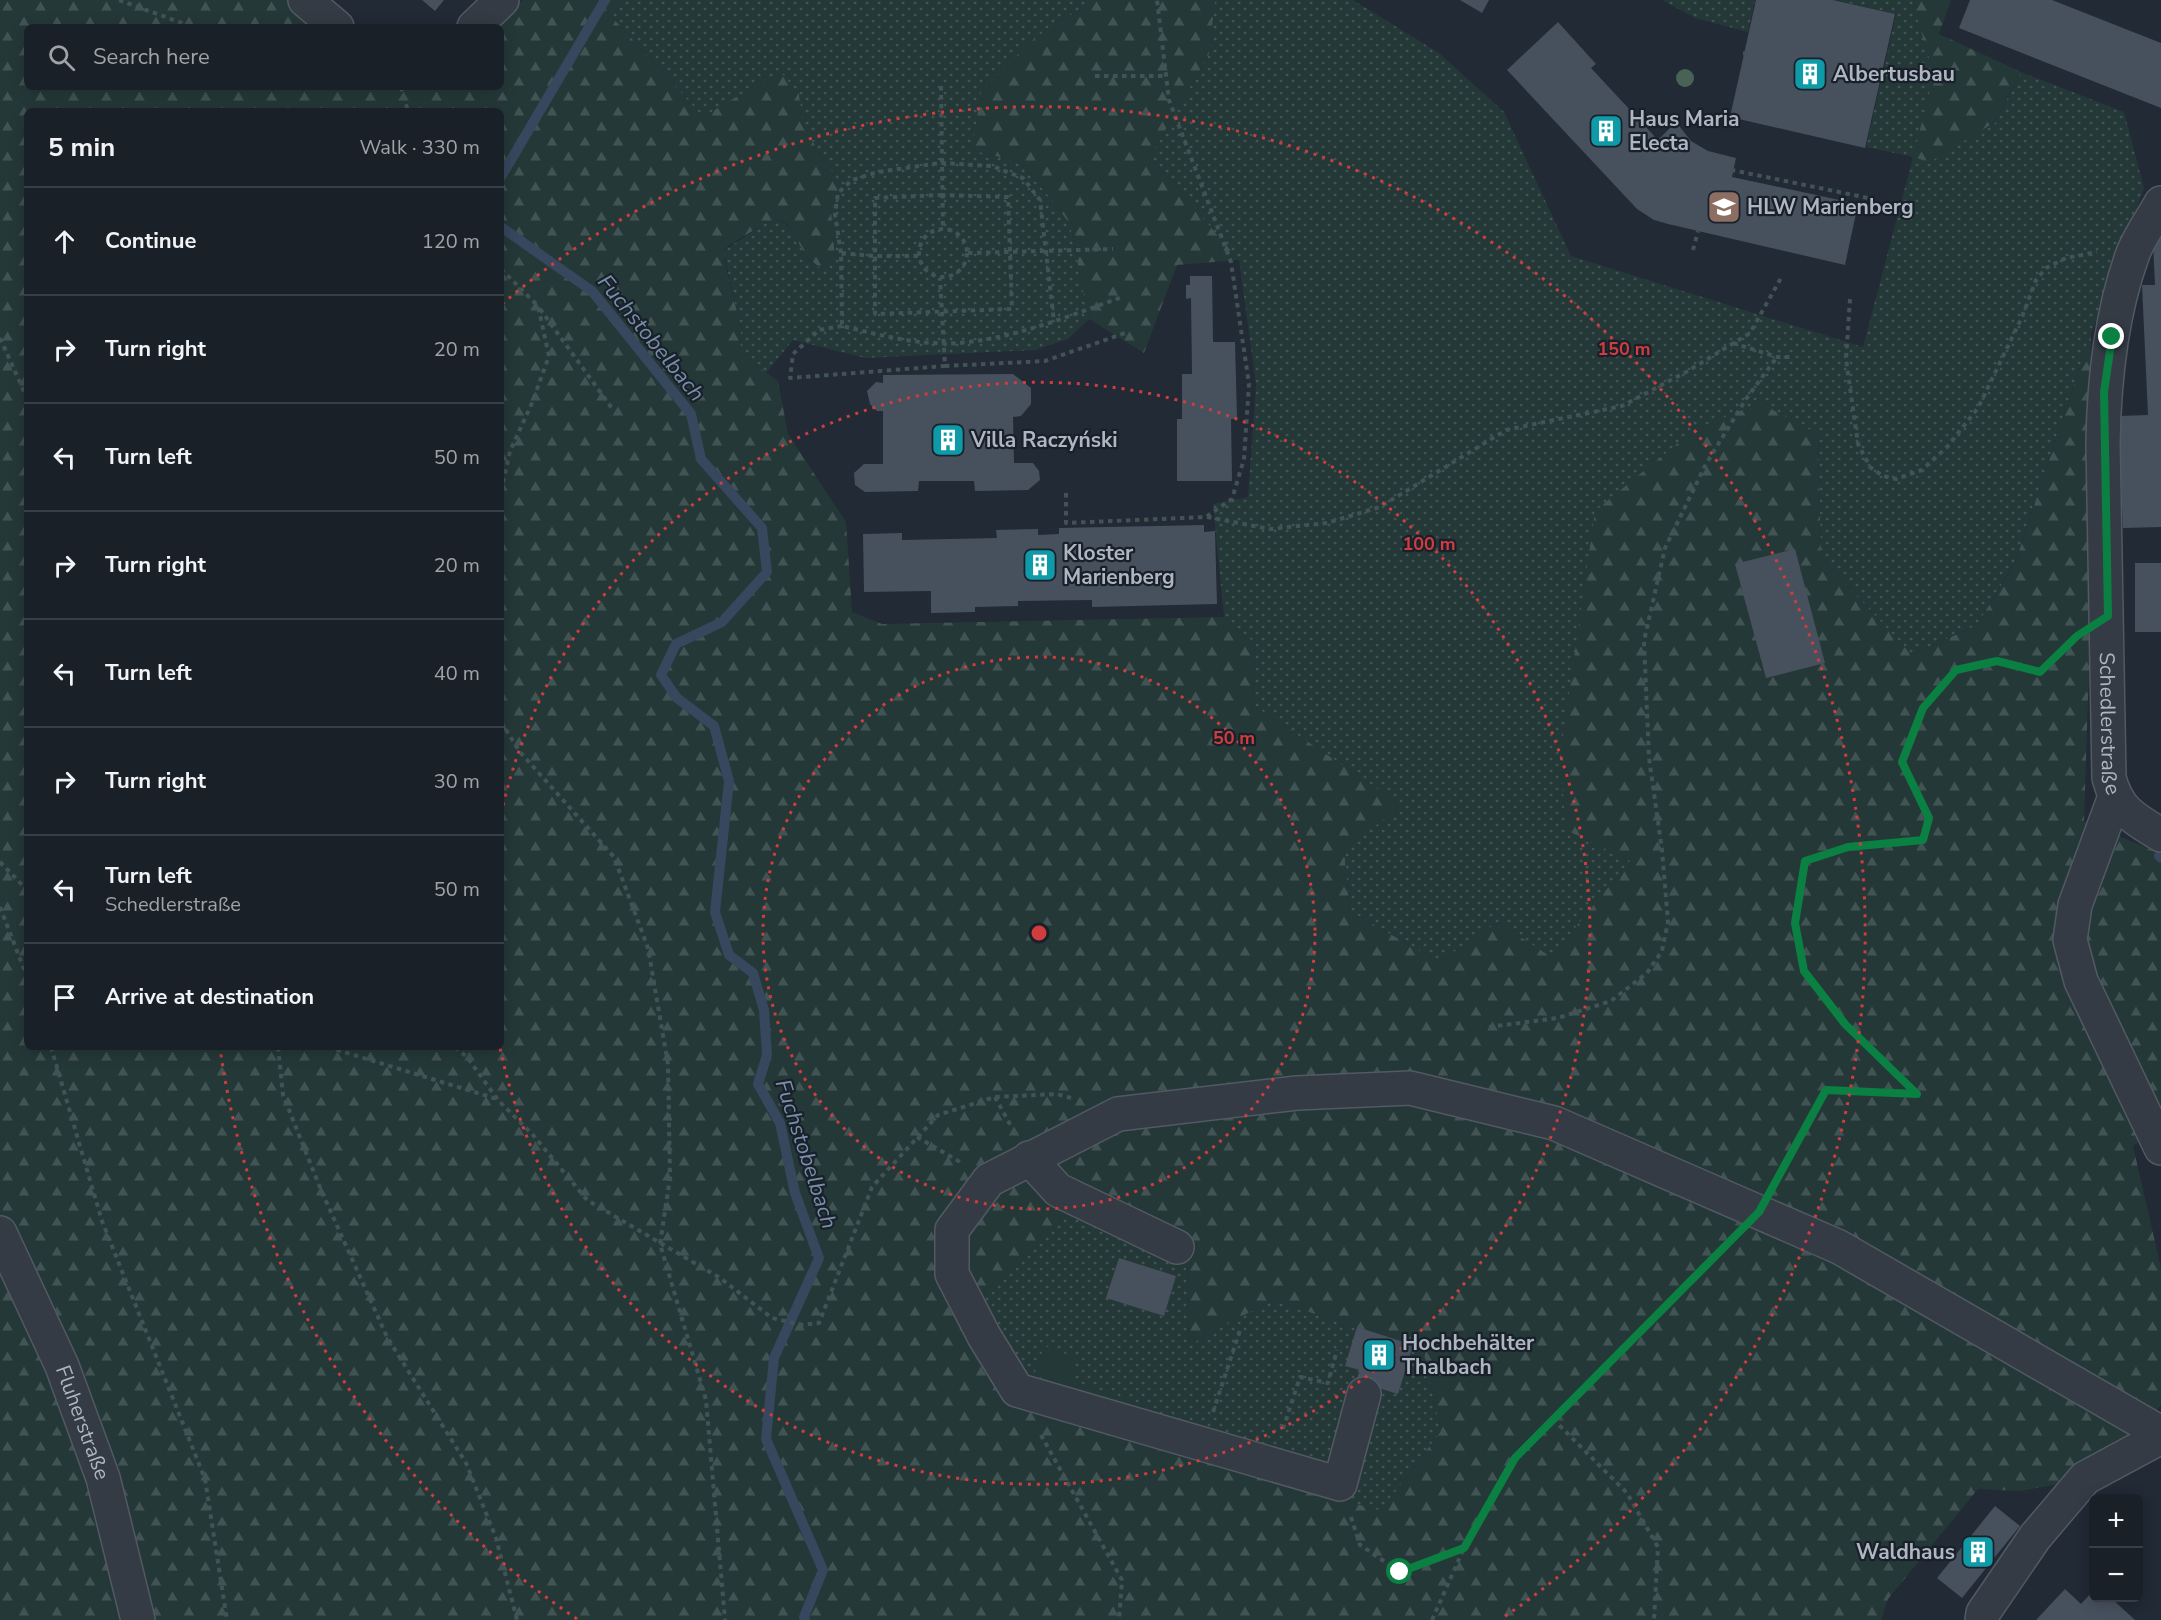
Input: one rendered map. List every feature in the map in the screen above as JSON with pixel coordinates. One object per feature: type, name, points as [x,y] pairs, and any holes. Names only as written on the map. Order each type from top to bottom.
[{"type":"street","points":[[305,0],[333,24]]},
{"type":"street","points":[[477,24],[502,0]]},
{"type":"street","name":"Schedlerstraße","points":[[2161,203],[2132,255],[2112,337],[2104,392],[2109,778],[2114,799],[2133,818],[2161,835]]},
{"type":"street","points":[[2114,799],[2075,905],[2070,940],[2081,981],[2161,1148]]},
{"type":"street","points":[[1364,1394],[1340,1484],[1017,1390],[984,1336],[952,1274],[952,1230],[989,1180],[1118,1114],[1297,1093],[1410,1088],[1554,1123],[1839,1247],[2161,1433]]},
{"type":"street","points":[[1029,1158],[1058,1190],[1177,1247]]},
{"type":"street","name":"Fluherstraße","points":[[0,1233],[62,1366],[103,1478],[138,1620]]},
{"type":"street","points":[[1982,1620],[1983,1613],[2035,1537],[2085,1478],[2161,1437]]},
{"type":"path","points":[[119,0],[185,24]]},
{"type":"path","points":[[1158,0],[1169,100],[1231,262],[1249,384],[1244,459],[1232,499],[1206,517]]},
{"type":"path","points":[[1743,53],[1757,56]]},
{"type":"path","points":[[1095,76],[1166,76]]},
{"type":"path","points":[[941,86],[940,163],[943,228]]},
{"type":"path","points":[[401,90],[407,108]]},
{"type":"path","points":[[842,326],[841,253],[835,214],[838,193],[852,180],[878,172],[940,163],[993,166],[1023,178],[1040,200],[1054,322]]},
{"type":"path","points":[[1722,168],[1873,199]]},
{"type":"path","points":[[941,195],[1008,197],[1012,309],[875,314],[873,256],[875,198],[941,195]]},
{"type":"path","points":[[943,228],[955,231],[966,243],[968,253],[965,266],[953,276],[940,278],[925,272],[918,255],[921,243],[931,232],[943,228]]},
{"type":"path","points":[[1693,250],[1698,231]]},
{"type":"path","points":[[968,253],[1113,249]]},
{"type":"path","points":[[1850,299],[1846,359],[1858,444],[1870,467],[1883,476],[1896,479],[1922,470],[1947,447],[1978,408],[2022,317],[2036,280],[2046,268],[2066,258],[2090,252],[2120,249],[2132,255]]},
{"type":"path","points":[[841,253],[873,256],[918,255]]},
{"type":"path","points":[[504,272],[538,306],[614,411]]},
{"type":"path","points":[[940,278],[940,312],[945,366]]},
{"type":"path","points":[[1066,493],[1066,523],[1206,517],[1270,529],[1327,523],[1380,507],[1506,430],[1622,406],[1688,371],[1750,333],[1781,278]]},
{"type":"path","points":[[1122,297],[1036,328],[959,343],[906,341],[842,326],[819,330],[794,354],[790,378],[1045,361],[1125,333]]},
{"type":"path","points":[[504,478],[510,451],[532,403],[549,356],[538,306]]},
{"type":"path","points":[[0,338],[24,391]]},
{"type":"path","points":[[1732,343],[1777,357],[1791,357]]},
{"type":"path","points":[[1489,1027],[1558,1018],[1611,1001],[1647,973],[1662,951],[1668,922],[1662,850],[1649,758],[1644,641],[1665,548],[1706,464],[1746,399],[1777,357]]},
{"type":"path","points":[[1432,1620],[1464,1548],[1515,1458],[1759,1212],[1826,1090],[1917,1094],[1845,1024],[1804,971],[1795,923],[1805,861],[1848,847],[1923,840],[1929,818],[1902,762],[1923,708],[1956,670],[1997,661],[2040,672],[2077,636],[2108,616]]},
{"type":"path","points":[[504,727],[520,752],[614,857],[648,948],[668,1064],[670,1178],[660,1244],[706,1400],[725,1620]]},
{"type":"path","points":[[0,862],[24,887]]},
{"type":"path","points":[[0,907],[24,969]]},
{"type":"path","points":[[52,1050],[102,1221],[205,1479],[227,1620]]},
{"type":"path","points":[[278,1050],[283,1095],[321,1190],[387,1336],[466,1463],[496,1538],[517,1620]]},
{"type":"path","points":[[338,1050],[498,1100]]},
{"type":"path","points":[[459,1050],[467,1057],[498,1100],[532,1135],[587,1200],[720,1278],[772,1318],[802,1325],[819,1323],[872,1187],[938,1115],[995,1097],[1058,1094],[1118,1114]]},
{"type":"path","points":[[917,1137],[989,1180]]},
{"type":"path","points":[[1203,1444],[1240,1330]]},
{"type":"path","points":[[1274,1427],[1284,1430],[1300,1377],[1328,1383],[1337,1350]]},
{"type":"path","points":[[1213,1410],[1223,1413]]},
{"type":"path","points":[[1553,1419],[1627,1493],[1658,1547],[1654,1620]]},
{"type":"path","points":[[1064,1476],[1122,1580],[1119,1620]]},
{"type":"path","points":[[1340,1484],[1360,1545],[1400,1572],[1464,1548]]},
{"type":"green space","points":[[0,0],[328,0],[326,24],[24,24],[24,90],[504,90],[504,24],[497,24],[523,0],[622,0],[612,17],[703,117],[780,71],[799,94],[803,127],[840,184],[831,210],[835,260],[820,268],[806,256],[788,225],[781,220],[773,219],[729,245],[724,251],[724,259],[741,328],[740,354],[778,381],[788,434],[846,522],[852,612],[882,624],[1224,617],[1255,643],[1253,705],[1402,805],[1344,850],[1350,911],[1439,962],[1498,922],[1551,957],[1630,861],[1566,830],[1560,757],[1595,511],[1695,429],[1760,403],[1818,434],[1821,558],[1912,655],[1977,625],[2015,563],[2091,334],[2093,545],[2084,821],[2161,854],[2161,1128],[2133,1146],[2161,1268],[2161,1405],[2132,1440],[2071,1482],[2019,1491],[1978,1489],[1888,1599],[1881,1620],[0,1620]],"holes":[[[1076,1204],[1186,1262],[1189,1345],[1272,1300],[1423,1349],[1441,1431],[1381,1511],[1009,1402],[965,1310]]]},
{"type":"green space","points":[[622,0],[1084,0],[1087,8],[1056,21],[972,150],[1023,163],[1070,224],[1089,319],[1068,339],[1035,350],[865,358],[793,340],[766,373],[740,354],[741,328],[723,251],[772,219],[779,220],[789,227],[806,256],[820,268],[835,260],[831,210],[840,184],[803,127],[799,94],[703,117],[612,17]]},
{"type":"green space","points":[[1084,0],[1215,0],[1209,54],[1150,157],[1239,260],[1177,265],[1144,353],[1089,319],[1070,224],[1023,163],[972,150],[981,92],[1028,44],[1057,21],[1087,8]]},
{"type":"green space","points":[[1215,0],[1353,0],[1439,53],[1504,112],[1571,256],[1863,347],[1913,157],[1866,147],[1896,14],[1836,0],[1913,0],[1934,75],[1914,157],[1995,123],[2021,72],[2124,112],[2144,188],[2091,334],[2015,562],[1977,625],[1912,655],[1821,558],[1818,434],[1631,860],[1551,958],[1498,922],[1439,962],[1350,911],[1344,850],[1401,805],[1253,705],[1255,644],[1224,617],[1213,504],[1248,497],[1256,385],[1239,260],[1150,157],[1209,54]]},
{"type":"green space","points":[[1662,0],[1755,0],[1748,32],[1695,18]]},
{"type":"green space","points":[[1912,0],[1951,0],[1939,34],[2021,72],[1995,122],[1930,162],[1913,157],[1934,75]]},
{"type":"green space","points":[[1075,1204],[1186,1262],[1189,1345],[1272,1300],[1423,1349],[1441,1431],[1381,1511],[1009,1402],[965,1310]]},
{"type":"green space","points":[[1044,1346],[1077,1358],[1070,1380],[1152,1408],[1150,1416],[1034,1375]]},
{"type":"building","points":[[422,0],[444,0],[435,11]]},
{"type":"building","points":[[1460,0],[1489,0],[1482,13]]},
{"type":"building","name":"Albertusbau","points":[[1756,0],[1833,0],[1895,14],[1865,148],[1730,117]]},
{"type":"building","points":[[1970,0],[2052,0],[2161,43],[2161,108],[1959,28]]},
{"type":"building","name":"Haus Maria Electa","points":[[1558,22],[1596,64],[1591,68],[1658,140],[1676,122],[1691,141],[1708,151],[1736,158],[1732,177],[1858,204],[1845,265],[1668,224],[1654,220],[1637,209],[1507,70]]},
{"type":"building","points":[[2152,223],[2161,223],[2161,527],[2123,528],[2118,416],[2148,415],[2142,285],[2155,285]]},
{"type":"building","name":"Kloster Marienberg","points":[[1190,276],[1212,276],[1213,342],[1235,342],[1237,419],[1231,419],[1232,481],[1177,481],[1177,419],[1182,419],[1182,374],[1192,374],[1191,298],[1186,299],[1186,285],[1190,285]]},
{"type":"building","name":"Villa Raczyński","points":[[1013,374],[1031,388],[1031,404],[1021,416],[1013,417],[1014,463],[1033,463],[1039,471],[1040,480],[1028,490],[975,491],[974,481],[919,481],[918,491],[865,492],[855,485],[854,473],[864,464],[883,464],[883,411],[877,411],[870,404],[867,391],[876,382],[883,383],[883,375]]},
{"type":"building","name":"Kloster Marienberg","points":[[1204,525],[1204,532],[1215,531],[1217,604],[1092,607],[1092,600],[1018,601],[1018,606],[975,607],[975,612],[931,613],[931,591],[864,592],[863,534],[902,533],[902,540],[997,538],[996,530],[1038,529],[1038,535],[1059,534],[1059,528]]},
{"type":"building","points":[[1795,549],[1825,663],[1766,678],[1735,564]]},
{"type":"building","points":[[2135,563],[2161,563],[2161,632],[2135,632]]},
{"type":"building","points":[[1119,1258],[1176,1276],[1164,1316],[1106,1298]]},
{"type":"building","name":"Hochbehälter Thalbach","points":[[1357,1327],[1413,1345],[1398,1394],[1356,1381],[1360,1370],[1345,1366]]},
{"type":"building","name":"Waldhaus","points":[[1995,1506],[2020,1526],[1962,1598],[1937,1578]]},
{"type":"building","points":[[2065,1589],[2081,1604],[2089,1595],[2089,1602],[2115,1602],[2135,1620],[2036,1620]]},
{"type":"waterway","name":"Fuchstobelbach","points":[[504,172],[605,0]]},
{"type":"waterway","name":"Fuchstobelbach","points":[[504,229],[592,291],[691,414],[701,459],[762,528],[767,572],[722,622],[676,644],[661,675],[677,698],[714,726],[729,781],[715,912],[729,955],[753,973],[764,1010],[767,1055],[758,1084],[780,1123],[795,1193],[819,1258],[774,1358],[766,1439],[823,1570],[804,1617],[805,1620]]},
{"type":"place","name":"Albertusbau","points":[[1810,74]]},
{"type":"place","name":"Haus Maria Electa","points":[[1606,131]]},
{"type":"place","name":"HLW Marienberg","points":[[1724,207]]},
{"type":"place","name":"Villa Raczyński","points":[[948,440]]},
{"type":"place","name":"Kloster Marienberg","points":[[1040,565]]},
{"type":"place","name":"Hochbehälter Thalbach","points":[[1379,1355]]},
{"type":"place","name":"Waldhaus","points":[[1978,1552]]},
{"type":"route","points":[[1400,1572],[1464,1548],[1515,1458],[1759,1212],[1826,1090],[1917,1094],[1845,1024],[1804,971],[1795,923],[1805,861],[1848,847],[1923,840],[1929,818],[1902,762],[1923,708],[1956,670],[1997,661],[2040,672],[2077,636],[2108,616],[2103,443],[2104,392],[2112,337]]}]
